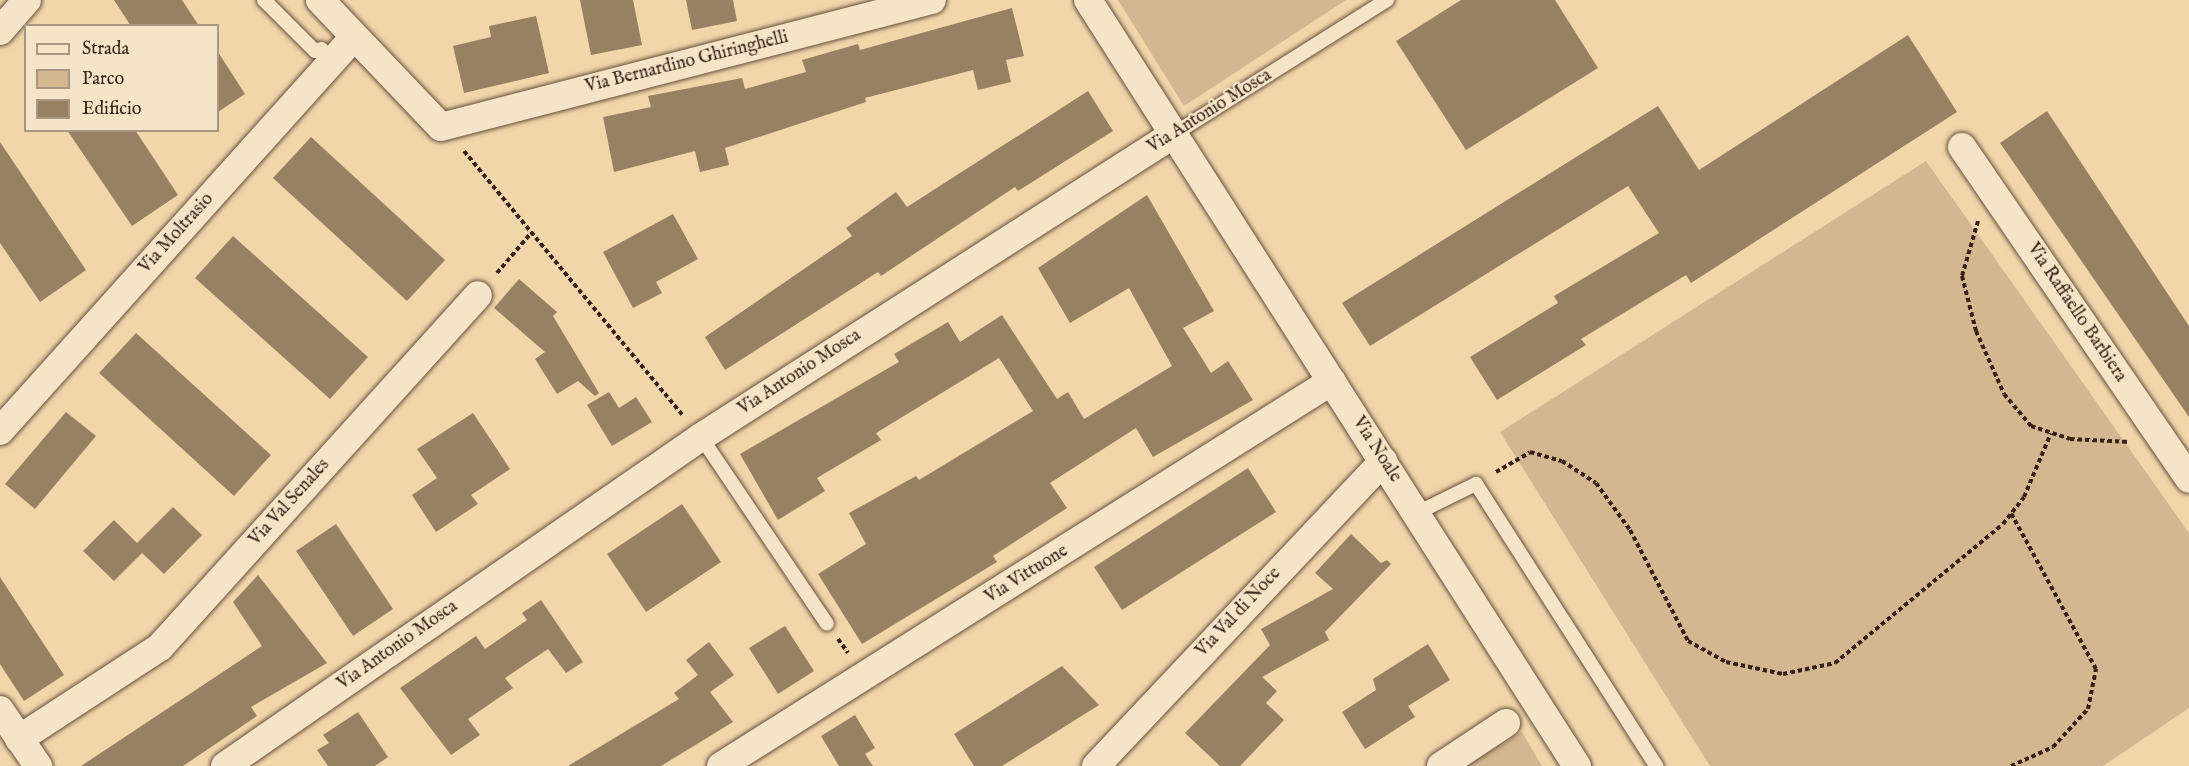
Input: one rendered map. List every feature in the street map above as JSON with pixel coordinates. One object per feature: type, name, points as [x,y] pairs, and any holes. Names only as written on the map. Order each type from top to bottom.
[{"type":"street","points":[[0,31],[27,0]]},
{"type":"street","points":[[320,0],[441,127]]},
{"type":"street","name":"Via Bernardino Ghiringhelli","points":[[441,127],[932,0]]},
{"type":"street","name":"Via Noale","points":[[1088,0],[1577,766]]},
{"type":"street","name":"Via Moltrasio","points":[[0,431],[354,37]]},
{"type":"street","name":"Via Antonio Mosca","points":[[225,766],[701,437],[1174,134]]},
{"type":"street","name":"Via Raffaello Barbiera","points":[[1962,147],[2189,478]]},
{"type":"street","name":"Via Val Senales","points":[[19,739],[160,646],[478,295]]},
{"type":"street","name":"Via Vittuone","points":[[721,766],[1332,381]]},
{"type":"street","name":"Via Val di Noce","points":[[1096,766],[1383,461]]},
{"type":"street","points":[[0,710],[38,766]]},
{"type":"street","points":[[1441,766],[1506,723]]},
{"type":"lane","points":[[264,0],[315,51],[322,49]]},
{"type":"lane","name":"Via Antonio Mosca","points":[[1174,134],[1387,0]]},
{"type":"lane","points":[[701,437],[827,624]]},
{"type":"lane","points":[[1417,513],[1476,484],[1656,766]]},
{"type":"path","points":[[441,127],[701,437]]},
{"type":"path","points":[[1991,189],[1965,253],[1962,276],[1973,320],[2004,394],[2031,426],[2070,439],[2166,445]]},
{"type":"path","points":[[478,295],[531,232]]},
{"type":"path","points":[[1476,484],[1530,452],[1562,461],[1596,483],[1630,530],[1688,640],[1726,662],[1783,674],[1835,663],[2011,513],[2024,497],[2051,433]]},
{"type":"path","points":[[2011,513],[2096,669],[2088,709],[2053,747],[2011,766]]},
{"type":"green space","points":[[1118,0],[1346,0],[1184,106]]},
{"type":"green space","points":[[1926,161],[2189,533],[2189,708],[2103,766],[1710,766],[1500,432]]},
{"type":"green space","points":[[1522,732],[1542,766],[1467,766]]},
{"type":"building","points":[[114,0],[182,0],[198,24],[130,24]]},
{"type":"building","points":[[580,0],[633,0],[642,45],[591,55]]},
{"type":"building","points":[[686,0],[733,0],[737,21],[692,30]]},
{"type":"building","points":[[1461,0],[1555,0],[1598,68],[1466,150],[1396,41]]},
{"type":"building","points":[[1012,8],[1024,56],[1006,60],[1011,82],[978,90],[973,70],[865,98],[866,102],[725,148],[729,165],[700,172],[695,151],[614,172],[603,117],[651,107],[648,96],[742,78],[745,89],[806,72],[802,60],[858,44],[860,50]]},
{"type":"building","points":[[536,16],[549,73],[464,93],[453,46],[491,37],[489,26]]},
{"type":"building","points":[[1908,35],[1957,112],[1691,283],[1686,275],[1581,339],[1586,345],[1497,400],[1470,357],[1558,303],[1554,296],[1659,233],[1628,186],[1370,346],[1342,303],[1658,106],[1699,170]]},
{"type":"building","points":[[219,54],[245,94],[219,111]]},
{"type":"building","points":[[1088,91],[1113,131],[1018,191],[1015,187],[881,276],[878,272],[725,370],[705,337],[852,236],[846,228],[896,192],[907,207]]},
{"type":"building","points":[[2047,111],[2189,326],[2189,417],[2000,143]]},
{"type":"building","points":[[68,132],[136,132],[178,195],[132,226]]},
{"type":"building","points":[[311,137],[445,260],[407,301],[273,178]]},
{"type":"building","points":[[0,142],[86,270],[40,302],[0,243]]},
{"type":"building","points":[[1147,195],[1214,311],[1183,328],[1211,373],[1228,361],[1253,400],[1153,457],[1136,428],[1050,483],[1067,508],[993,556],[997,562],[862,644],[818,574],[866,544],[849,513],[916,476],[919,480],[1033,411],[999,358],[876,433],[881,440],[817,478],[825,491],[778,520],[740,454],[899,362],[894,354],[948,322],[960,342],[1002,315],[1057,399],[1068,392],[1084,419],[1172,366],[1129,288],[1070,323],[1038,268]]},
{"type":"building","points":[[673,214],[698,259],[656,282],[662,293],[633,308],[603,252]]},
{"type":"building","points":[[233,236],[368,357],[330,399],[195,278]]},
{"type":"building","points":[[519,279],[557,312],[553,316],[599,393],[595,396],[578,381],[557,394],[535,359],[545,352],[494,308]]},
{"type":"building","points":[[136,333],[271,455],[234,496],[99,373]]},
{"type":"building","points":[[609,392],[619,408],[636,397],[652,422],[612,446],[587,405]]},
{"type":"building","points":[[66,412],[96,436],[35,509],[5,484]]},
{"type":"building","points":[[473,413],[510,469],[471,495],[478,504],[436,532],[412,495],[437,478],[417,449]]},
{"type":"building","points":[[1248,468],[1276,512],[1122,610],[1094,567]]},
{"type":"building","points":[[682,504],[721,562],[646,612],[607,554]]},
{"type":"building","points":[[173,507],[202,535],[164,574],[142,553],[114,581],[83,551],[114,520],[137,543]]},
{"type":"building","points":[[336,524],[393,609],[353,636],[296,551]]},
{"type":"building","points":[[1351,534],[1381,563],[1387,560],[1391,564],[1325,632],[1329,640],[1262,677],[1277,691],[1266,703],[1284,720],[1240,766],[1220,766],[1185,733],[1270,645],[1261,629],[1333,589],[1315,573]]},
{"type":"building","points":[[258,575],[327,663],[251,707],[257,716],[183,766],[81,766],[262,646],[233,602]]},
{"type":"building","points":[[0,577],[64,675],[24,701],[0,664]]},
{"type":"building","points":[[541,600],[583,662],[566,673],[548,649],[505,678],[513,688],[468,719],[480,735],[451,755],[400,688],[476,636],[485,649],[527,620],[522,613]]},
{"type":"building","points":[[785,626],[814,671],[778,694],[749,648]]},
{"type":"building","points":[[709,642],[734,675],[710,692],[733,722],[661,766],[568,766],[679,699],[674,693],[698,675],[686,660]]},
{"type":"building","points":[[1428,644],[1450,680],[1408,706],[1415,717],[1365,749],[1342,712],[1376,690],[1373,679]]},
{"type":"building","points":[[1062,666],[1099,705],[1002,766],[974,766],[954,734]]},
{"type":"building","points":[[358,712],[388,757],[375,766],[328,766],[317,750],[329,743],[323,735]]},
{"type":"building","points":[[855,715],[875,748],[865,754],[873,766],[839,766],[821,736]]}]
